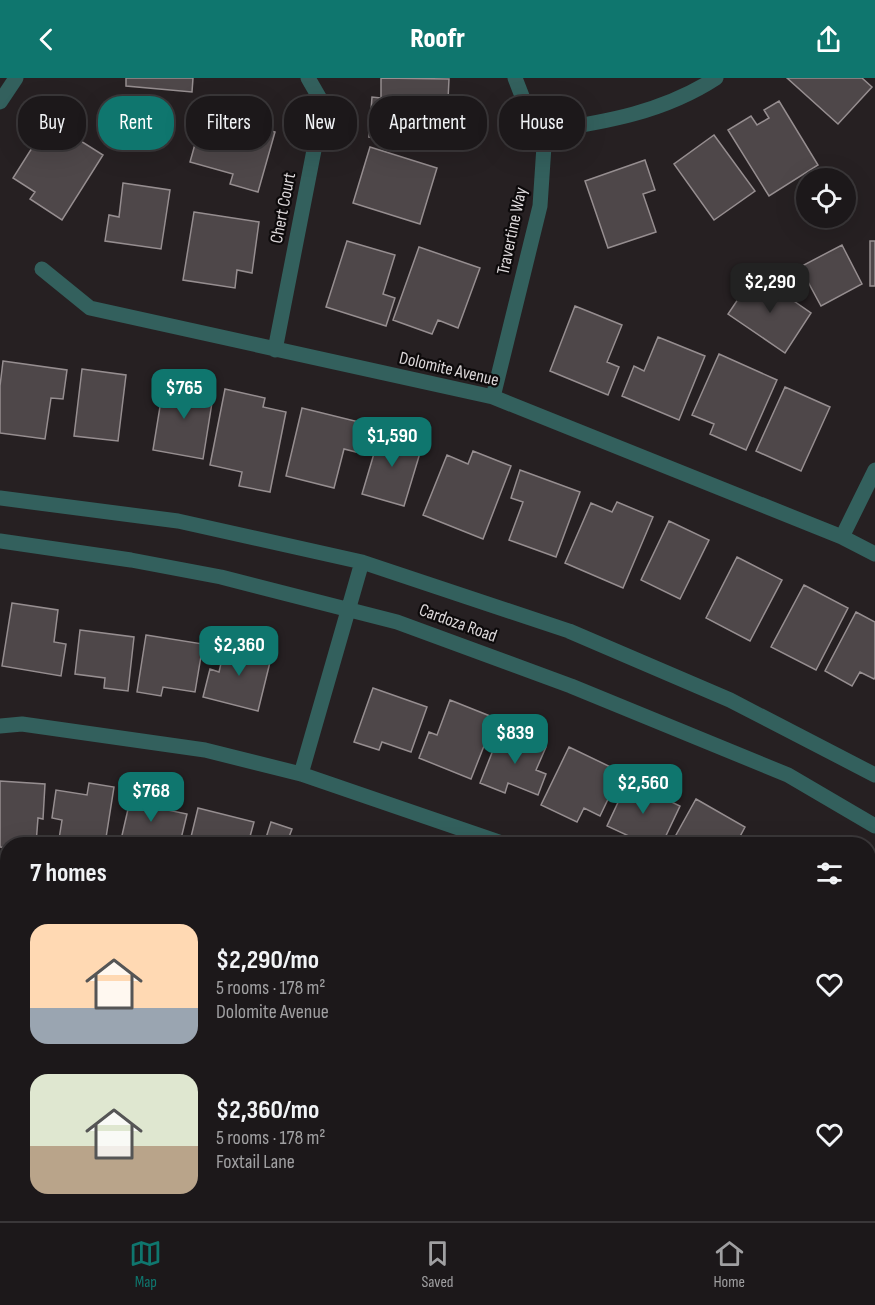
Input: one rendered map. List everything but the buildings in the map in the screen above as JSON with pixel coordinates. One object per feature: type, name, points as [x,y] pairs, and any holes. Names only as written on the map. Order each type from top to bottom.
[{"type":"street","points":[[0,102],[16,78]]},
{"type":"street","name":"Chert Court","points":[[275,350],[323,104],[308,78]]},
{"type":"street","points":[[515,78],[522,96]]},
{"type":"street","points":[[585,123],[646,112],[690,94],[716,78]]},
{"type":"street","name":"Travertine Way","points":[[493,398],[540,206],[544,150]]},
{"type":"street","name":"Dolomite Avenue","points":[[42,269],[90,308],[493,398],[842,537],[875,554]]},
{"type":"street","points":[[842,537],[875,470]]},
{"type":"street","name":"Cardoza Road","points":[[0,498],[178,521],[362,562],[569,631],[730,700],[875,775]]},
{"type":"street","name":"Cardoza Road","points":[[0,541],[131,560],[221,577],[397,622],[571,686],[778,771],[875,826]]},
{"type":"street","points":[[301,774],[362,562]]},
{"type":"street","points":[[0,726],[22,724],[206,750],[301,774],[485,837]]}]
